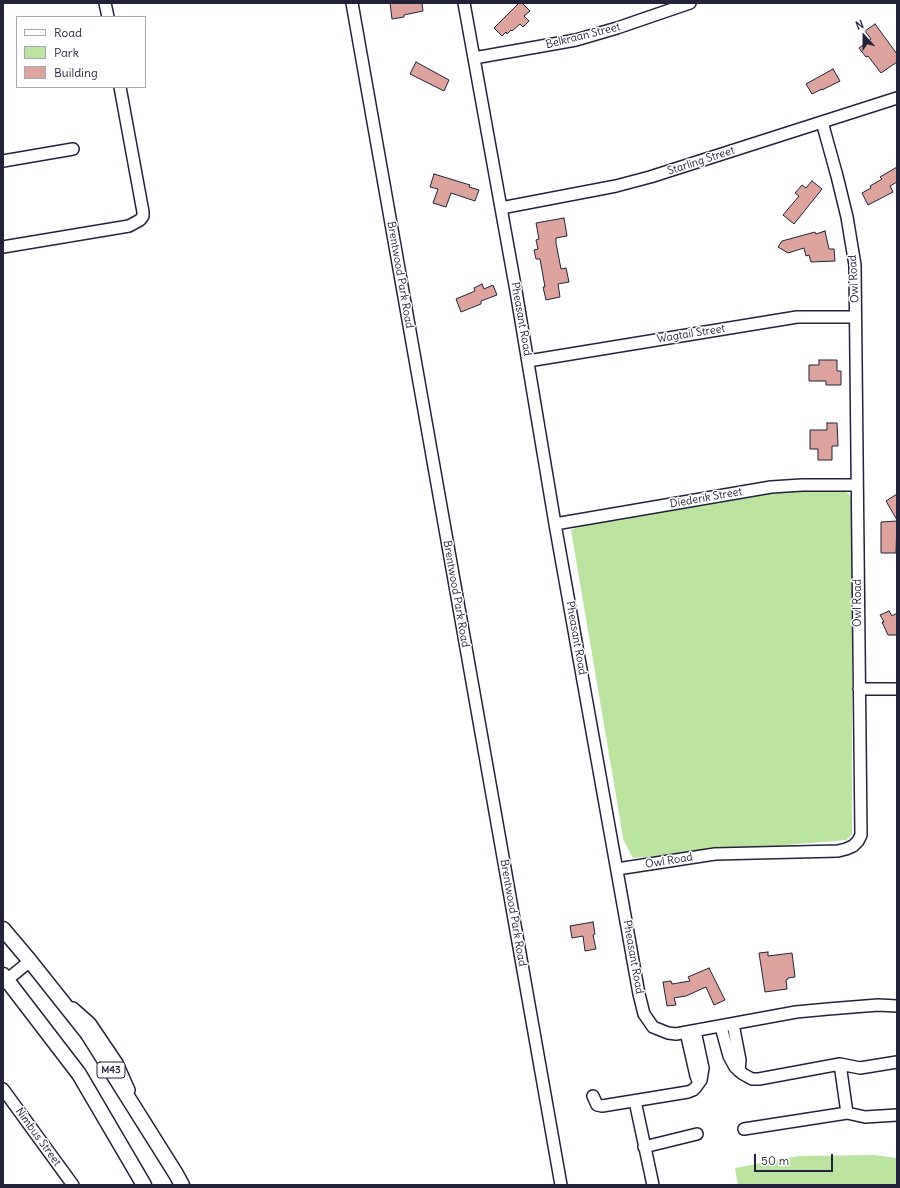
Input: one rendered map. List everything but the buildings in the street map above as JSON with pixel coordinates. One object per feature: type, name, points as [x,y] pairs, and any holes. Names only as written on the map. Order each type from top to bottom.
[{"type":"main road","name":"M43","points":[[3,930],[30,961],[88,1034],[182,1185]]},
{"type":"main road","name":"M43","points":[[4,979],[79,1074],[144,1185]]},
{"type":"street","points":[[105,3],[108,16]]},
{"type":"street","name":"Brentwood Park Road","points":[[352,3],[561,1185]]},
{"type":"street","name":"Pheasant Road","points":[[464,3],[639,994],[644,1014],[653,1027],[668,1034],[691,1032],[796,1012],[828,1008],[878,1005],[897,1006]]},
{"type":"street","name":"Belkraan Street","points":[[474,58],[576,40],[617,28],[690,3]]},
{"type":"street","points":[[3,248],[129,226],[140,220],[143,216],[120,88]]},
{"type":"street","name":"Starling Street","points":[[501,208],[616,186],[897,98]]},
{"type":"street","name":"Owl Road","points":[[617,869],[715,854],[846,850],[853,846],[860,838],[862,828],[854,265],[847,217],[822,122]]},
{"type":"street","points":[[3,161],[73,149]]},
{"type":"street","name":"Wagtail Street","points":[[528,361],[797,317],[855,317]]},
{"type":"street","name":"Diederik Street","points":[[556,524],[771,487],[802,485],[857,485]]},
{"type":"street","points":[[859,689],[897,689]]},
{"type":"street","points":[[4,979],[30,961]]},
{"type":"street","points":[[733,1024],[740,1060],[739,1070]]},
{"type":"street","points":[[721,1026],[729,1056],[735,1067],[749,1078],[758,1079],[840,1064],[860,1068],[897,1062]]},
{"type":"street","points":[[593,1096],[595,1104],[598,1106],[688,1092],[696,1087],[702,1078],[703,1068],[691,1032]]},
{"type":"street","points":[[840,1064],[847,1113]]},
{"type":"street","name":"Nimbus Street","points":[[3,1089],[73,1185]]},
{"type":"street","points":[[635,1101],[653,1185]]},
{"type":"street","points":[[744,1129],[847,1113],[865,1116],[897,1115]]},
{"type":"street","points":[[644,1147],[697,1134]]},
{"type":"green space","points":[[829,489],[843,490],[849,494],[852,502],[852,834],[846,840],[633,858],[623,839],[571,530],[580,526],[775,491]]},
{"type":"green space","points":[[874,1155],[897,1158],[897,1185],[738,1185],[735,1168],[799,1156]]}]
